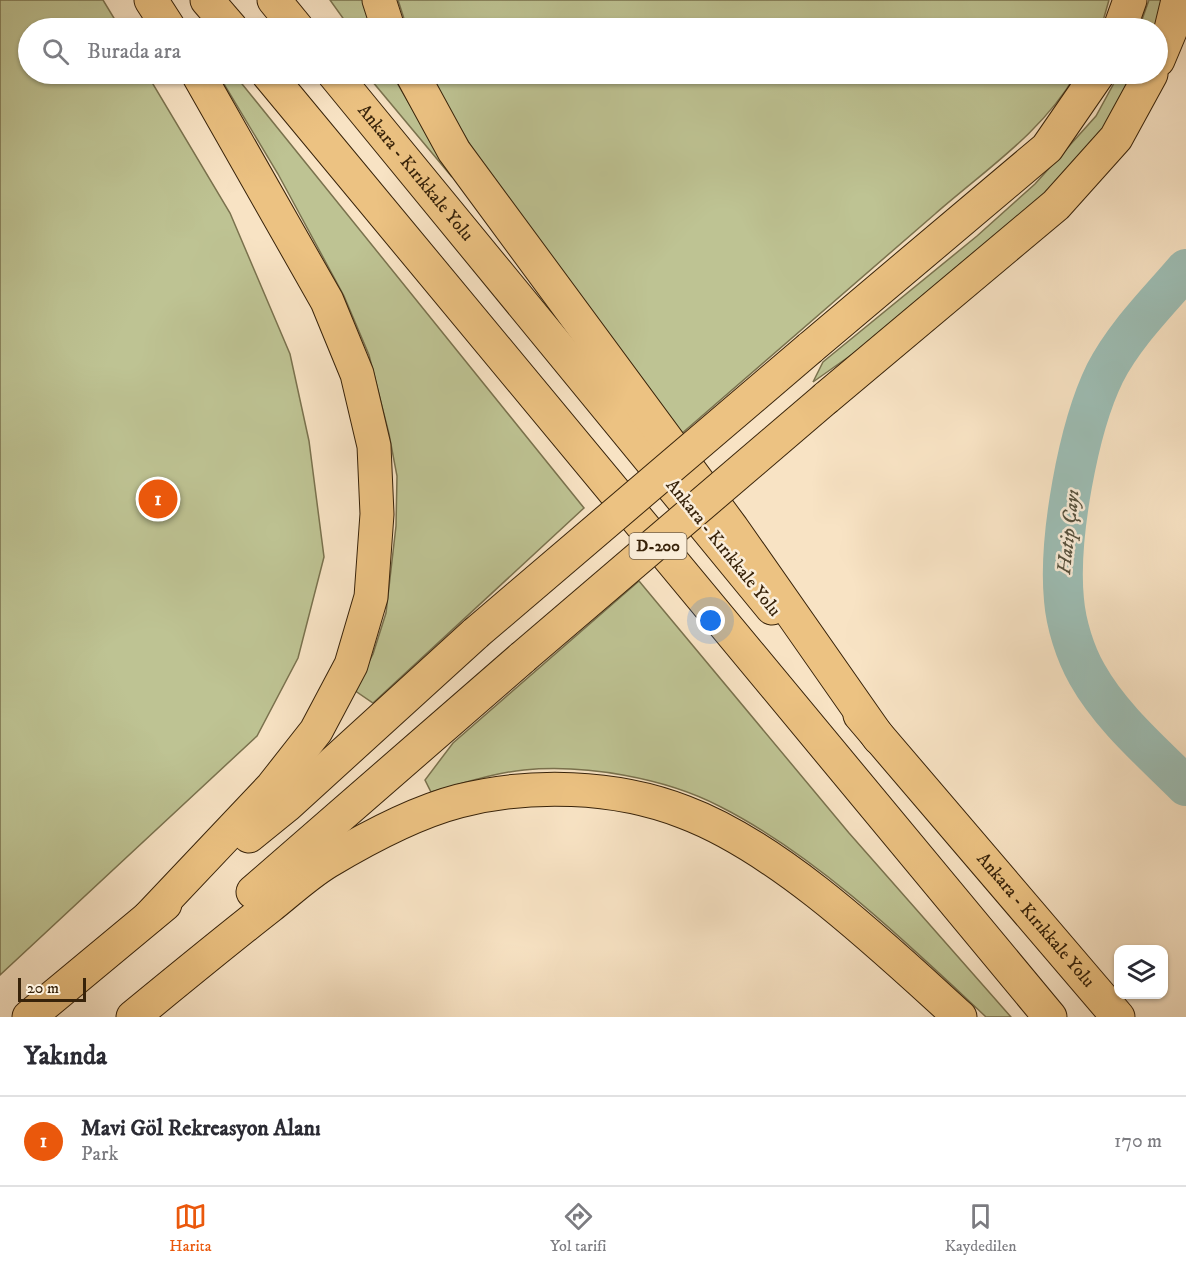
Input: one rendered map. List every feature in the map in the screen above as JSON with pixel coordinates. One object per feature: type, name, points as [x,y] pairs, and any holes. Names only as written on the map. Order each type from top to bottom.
[{"type":"highway","points":[[151,0],[163,18]]},
{"type":"highway","points":[[207,0],[222,18]]},
{"type":"highway","points":[[274,0],[289,18]]},
{"type":"highway","points":[[379,0],[385,18]]},
{"type":"highway","points":[[1124,18],[1130,0]]},
{"type":"highway","points":[[1168,37],[1179,0]]},
{"type":"highway","points":[[149,917],[272,787],[316,731],[351,664],[371,597],[377,514],[374,446],[357,374],[327,301],[204,84]]},
{"type":"highway","name":"D-200","points":[[275,84],[1050,1017]]},
{"type":"highway","name":"Ankara - Kırıkkale Yolu","points":[[342,84],[879,738],[1118,1017]]},
{"type":"highway","points":[[417,84],[454,151],[732,528],[879,738]]},
{"type":"highway","points":[[29,1017],[286,806],[476,633],[1047,148],[1091,84]]},
{"type":"highway","points":[[105,1017],[354,806],[523,657],[826,398],[1056,205],[1116,138],[1146,84]]},
{"type":"highway","points":[[133,1017],[325,863],[399,823],[458,802],[511,792],[570,790],[620,795],[684,812],[741,841],[803,883],[896,959],[960,1017]]},
{"type":"green space","points":[[0,0],[103,0],[114,18],[18,18],[18,84],[153,84],[230,213],[290,354],[309,441],[324,557],[298,658],[257,736],[0,975]]},
{"type":"green space","points":[[330,0],[363,0],[368,18],[343,18]]},
{"type":"green space","points":[[398,0],[1109,0],[1104,18],[404,18]]},
{"type":"green space","points":[[1149,0],[1164,0],[1159,18],[1143,18]]},
{"type":"green space","points":[[224,84],[242,84],[584,508],[373,703],[354,690],[373,654],[386,613],[396,526],[397,476],[369,355],[344,296],[278,174]]},
{"type":"green space","points":[[374,84],[398,84],[452,177]]},
{"type":"green space","points":[[434,84],[1069,84],[1047,115],[1012,150],[680,435],[482,165]]},
{"type":"green space","points":[[1114,84],[1132,84],[1103,131],[1047,193],[878,336],[813,382],[823,362],[977,236],[1035,184],[1096,116]]},
{"type":"green space","points":[[639,581],[849,833],[1011,1017],[986,1017],[925,960],[825,875],[791,849],[755,826],[698,796],[624,775],[573,769],[524,770],[477,779],[431,792],[425,780],[453,743]]},
{"type":"waterway","name":"Hatip Çayı","points":[[1186,269],[1122,345],[1105,373],[1095,396],[1086,423],[1072,484],[1067,516],[1063,575],[1065,609],[1069,628],[1087,674],[1120,719],[1186,786]]},
{"type":"place","name":"Mavi Göl Rekreasyon Alanı","points":[[158,499]]}]
